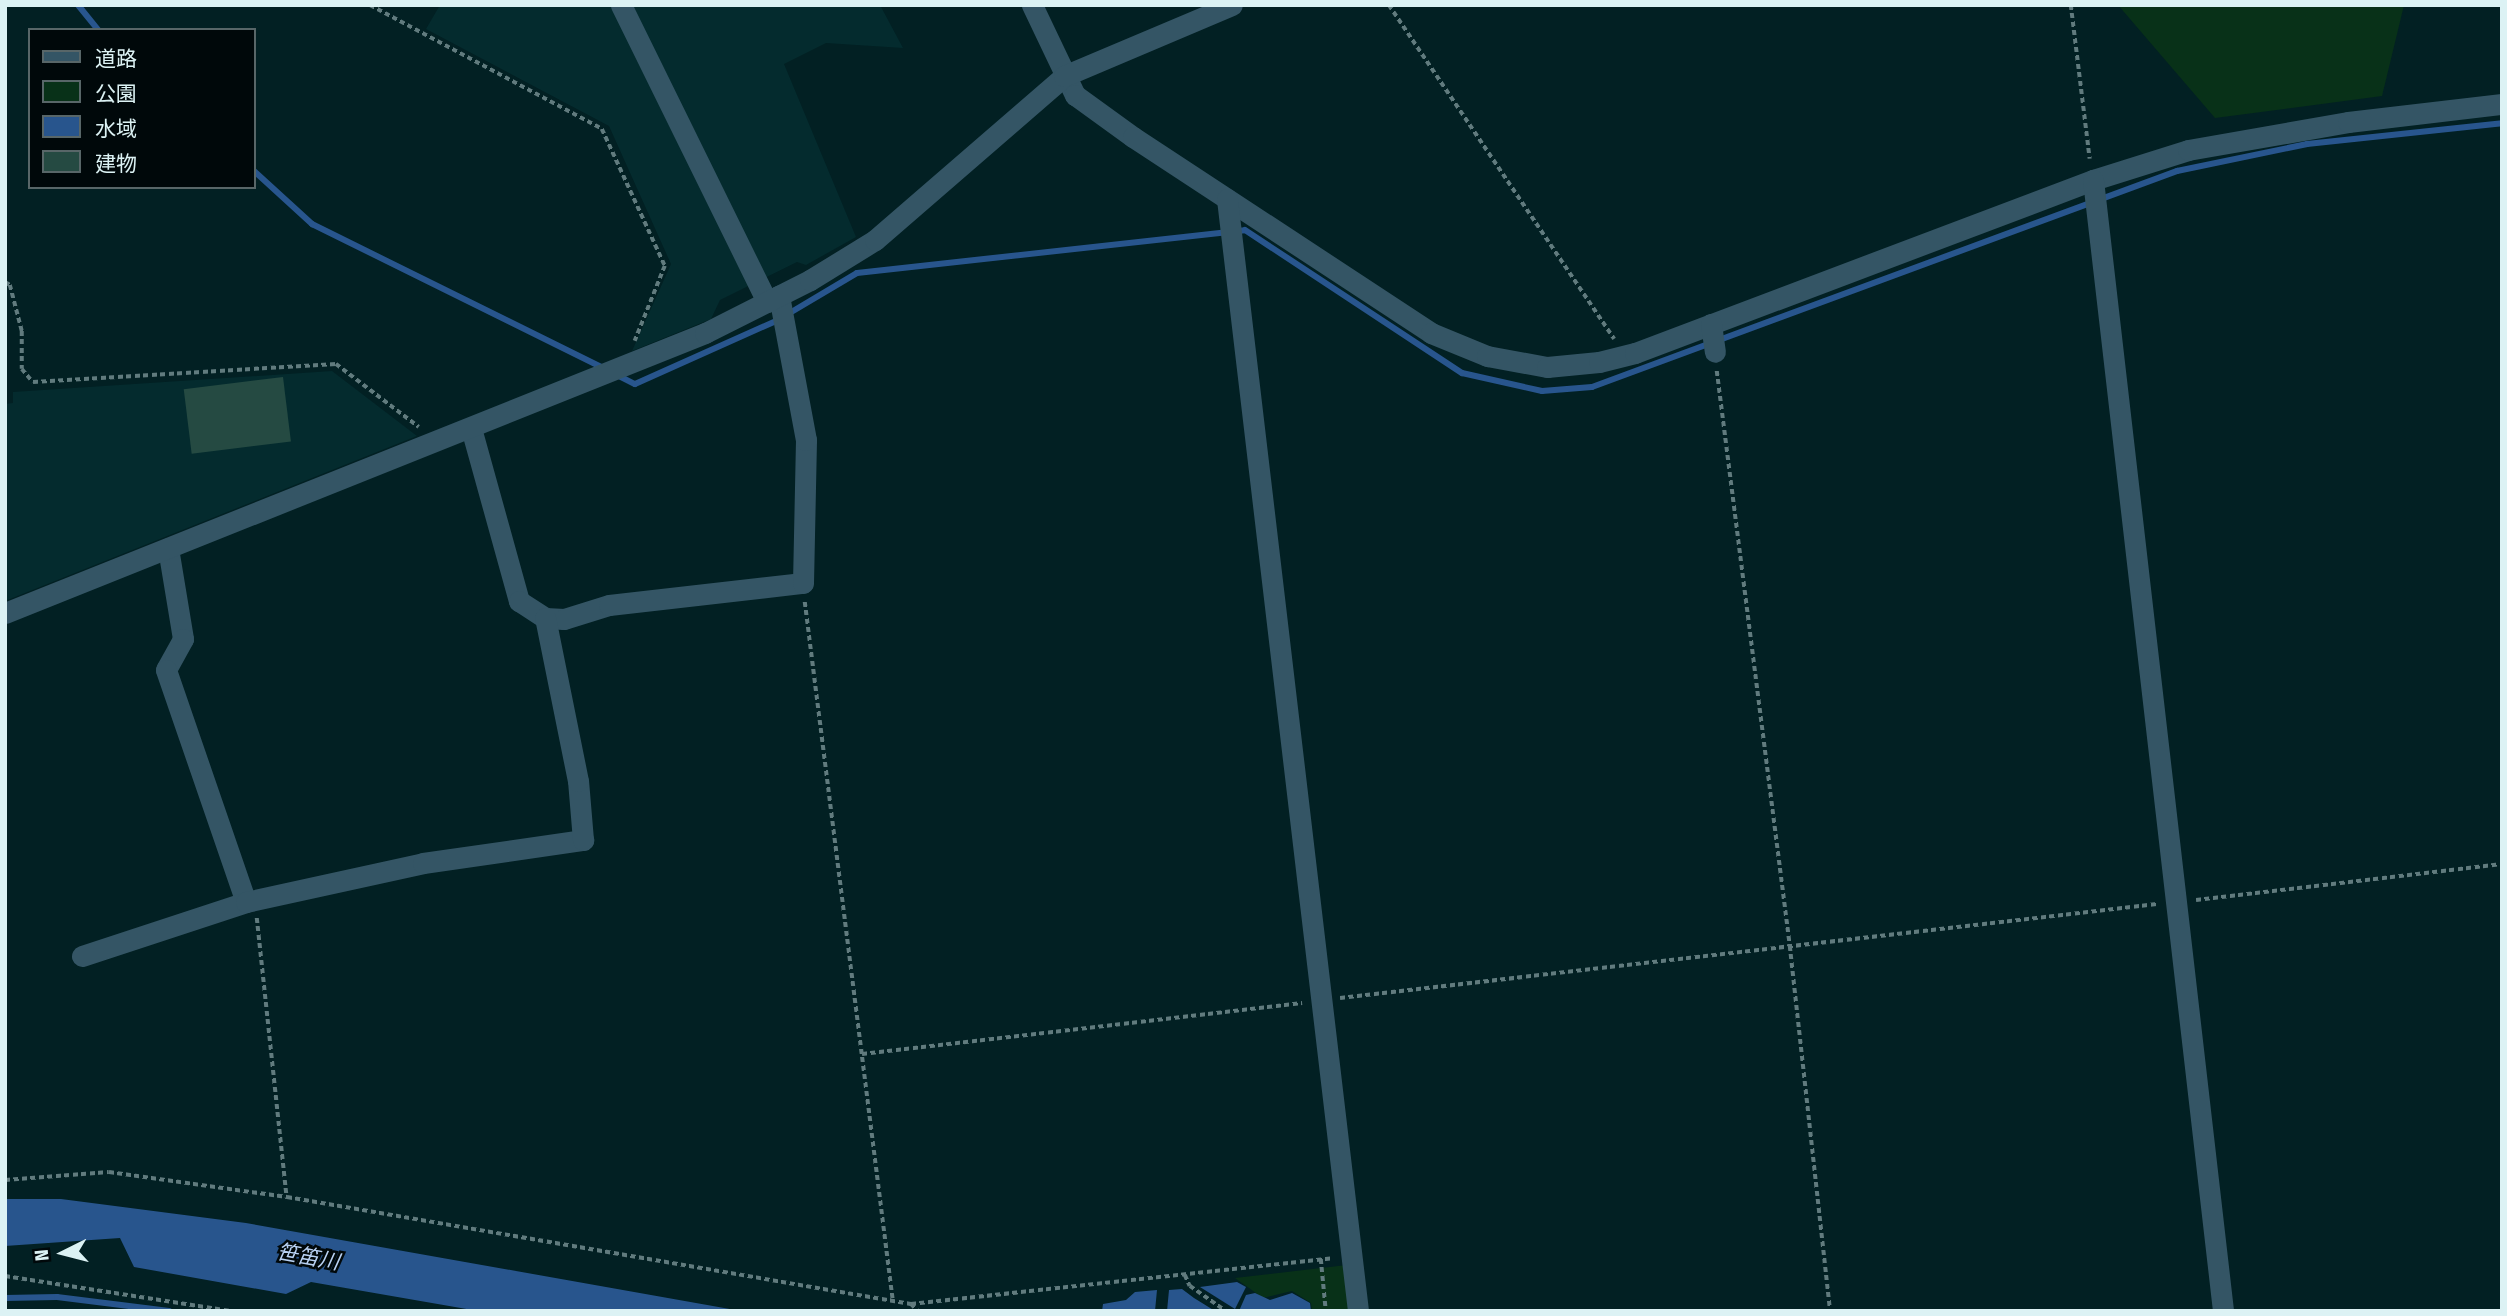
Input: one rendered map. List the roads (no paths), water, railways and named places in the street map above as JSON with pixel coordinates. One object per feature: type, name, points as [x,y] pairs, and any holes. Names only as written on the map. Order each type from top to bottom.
[{"type":"street","points":[[471,428],[519,601],[545,618],[564,619],[609,605],[803,583],[806,440],[779,310],[621,5]]},
{"type":"street","points":[[1032,5],[1064,76],[1082,101],[1432,333],[1469,351],[1548,367],[1713,338],[2094,193],[2188,149],[2262,135],[2502,104]]},
{"type":"street","points":[[5,613],[624,367],[779,310],[900,221],[1064,76],[1232,5]]},
{"type":"street","points":[[2094,193],[2178,902],[2223,1311]]},
{"type":"street","points":[[1227,199],[1324,1000],[1358,1311]]},
{"type":"street","points":[[169,548],[183,639],[166,670],[246,902]]},
{"type":"street","points":[[82,956],[246,902],[423,863],[583,840],[578,781],[545,618]]},
{"type":"water","name":"笹笛川","points":[[5,1199],[61,1199],[246,1223],[741,1311],[478,1311],[311,1282],[286,1294],[134,1267],[120,1238],[5,1246]]},
{"type":"water","points":[[1237,1282],[1246,1287],[1235,1309],[1200,1287]]},
{"type":"water","points":[[1182,1289],[1215,1311],[1167,1311],[1169,1290]]},
{"type":"water","points":[[1157,1290],[1155,1311],[1102,1311],[1103,1304],[1126,1300],[1135,1292]]},
{"type":"water","points":[[1255,1293],[1270,1300],[1292,1293],[1310,1303],[1311,1311],[1239,1311],[1246,1295]]},
{"type":"waterway","points":[[78,5],[96,28]]},
{"type":"waterway","points":[[788,314],[857,273],[1245,230],[1462,373],[1542,391],[1592,387],[2177,171],[2307,144],[2502,123]]},
{"type":"waterway","points":[[256,173],[312,224],[604,368]]},
{"type":"waterway","points":[[617,375],[635,384],[778,320]]},
{"type":"waterway","points":[[5,1298],[57,1297],[169,1311]]}]
